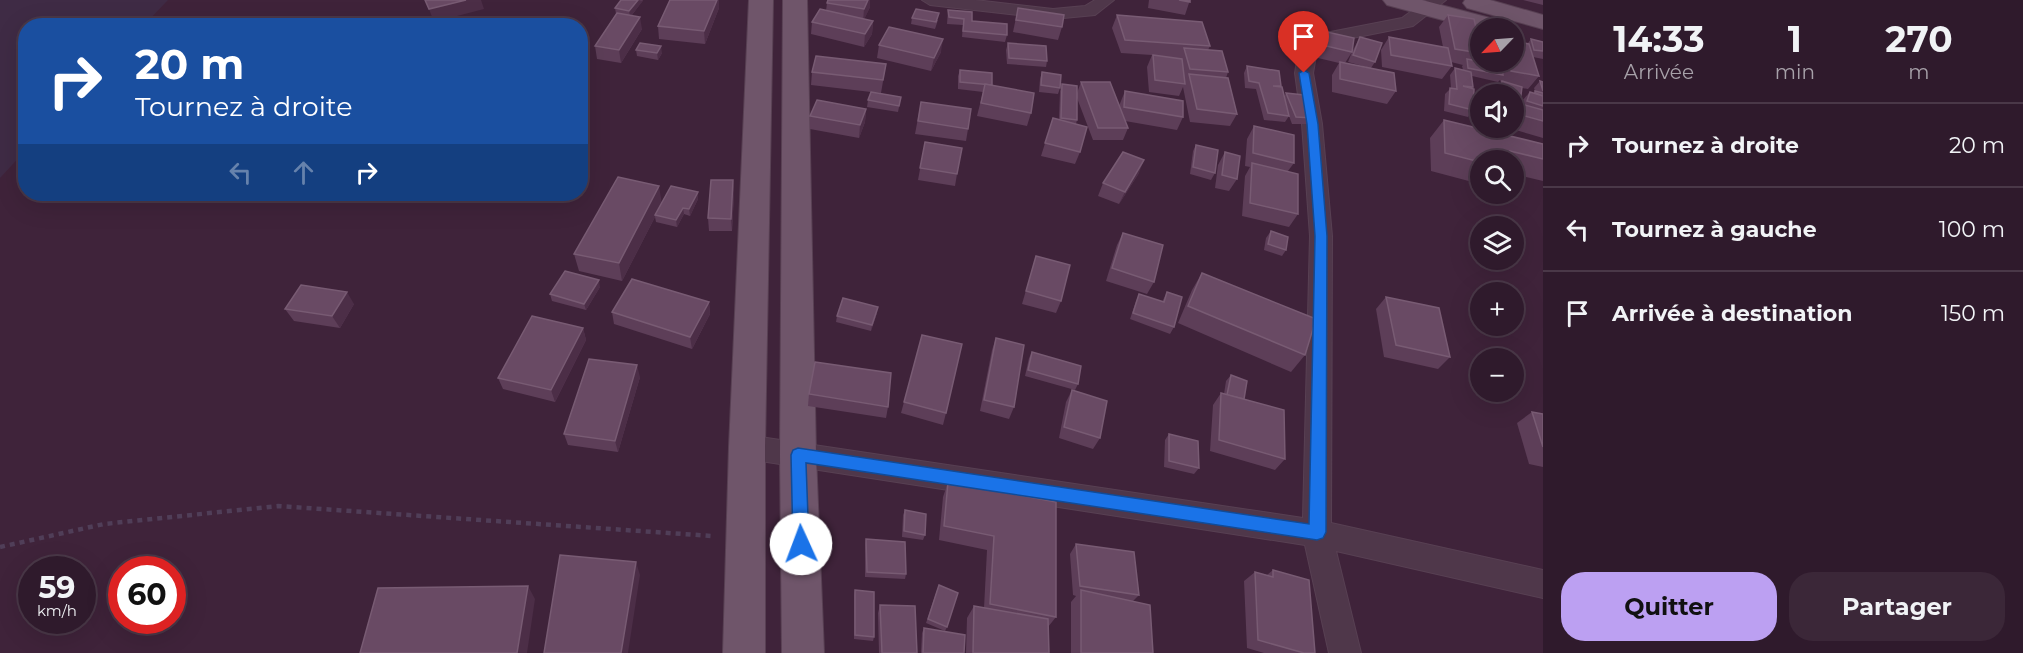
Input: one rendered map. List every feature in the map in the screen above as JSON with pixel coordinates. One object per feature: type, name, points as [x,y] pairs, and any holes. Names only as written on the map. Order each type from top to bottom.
[{"type":"main road","points":[[744,653],[747,447],[761,0]]},
{"type":"main road","points":[[795,0],[798,455],[803,653]]},
{"type":"main road","points":[[1395,0],[1432,4],[1472,18]]},
{"type":"main road","points":[[1465,0],[1543,22]]},
{"type":"main road","points":[[1524,35],[1543,40]]},
{"type":"street","points":[[930,0],[1053,14],[1089,10],[1106,0]]},
{"type":"street","points":[[1345,653],[1317,532],[1321,236],[1312,124],[1304,73],[1308,49],[1316,40],[1407,22],[1432,4]]},
{"type":"street","points":[[747,447],[1317,532],[1543,584]]},
{"type":"path","points":[[0,547],[104,524],[278,506],[746,538]]},
{"type":"shaded area","points":[[0,0],[168,0],[151,18],[18,18],[18,159],[0,178]]},
{"type":"building","points":[[425,0],[466,0],[429,9]]},
{"type":"building","points":[[621,0],[638,0],[629,11],[615,8]]},
{"type":"building","points":[[670,0],[717,0],[704,31],[658,26]]},
{"type":"building","points":[[828,0],[868,0],[864,9],[827,3]]},
{"type":"building","points":[[1018,8],[1064,15],[1062,27],[1016,20]]},
{"type":"building","points":[[820,9],[873,21],[865,34],[812,22]]},
{"type":"building","points":[[916,9],[939,13],[936,22],[912,18]]},
{"type":"building","points":[[948,10],[972,12],[972,21],[1007,24],[1007,35],[963,31],[964,19],[949,17]]},
{"type":"building","points":[[617,13],[640,17],[619,50],[595,46]]},
{"type":"building","points":[[1117,15],[1202,22],[1210,46],[1125,40]]},
{"type":"building","points":[[1448,15],[1470,18],[1470,51],[1455,49]]},
{"type":"building","points":[[889,27],[943,39],[934,58],[879,45]]},
{"type":"building","points":[[1327,32],[1354,38],[1352,52],[1326,46]]},
{"type":"building","points":[[1360,37],[1382,43],[1375,62],[1353,55]]},
{"type":"building","points":[[1389,37],[1448,48],[1452,66],[1391,55]]},
{"type":"building","points":[[1531,39],[1543,42],[1543,51],[1534,50]]},
{"type":"building","points":[[640,43],[661,46],[657,53],[636,50]]},
{"type":"building","points":[[1008,43],[1046,46],[1047,61],[1009,58]]},
{"type":"building","points":[[1524,43],[1529,44],[1539,76],[1517,72],[1524,72]]},
{"type":"building","points":[[1184,48],[1222,51],[1228,72],[1190,69]]},
{"type":"building","points":[[1153,55],[1182,59],[1185,84],[1155,80]]},
{"type":"building","points":[[816,56],[886,64],[883,80],[812,72]]},
{"type":"building","points":[[1340,62],[1394,73],[1396,91],[1340,79]]},
{"type":"building","points":[[1247,66],[1279,71],[1281,86],[1273,86],[1282,87],[1289,116],[1268,113],[1259,83],[1249,81]]},
{"type":"building","points":[[1455,68],[1471,72],[1473,84],[1470,84],[1470,87],[1463,86],[1470,88],[1470,109],[1449,104],[1450,88],[1457,89]]},
{"type":"building","points":[[960,70],[992,73],[992,85],[960,82]]},
{"type":"building","points":[[1042,72],[1061,75],[1060,88],[1041,85]]},
{"type":"building","points":[[1189,74],[1228,78],[1237,114],[1197,109]]},
{"type":"building","points":[[1081,82],[1110,82],[1128,128],[1098,128]]},
{"type":"building","points":[[985,84],[1034,93],[1031,113],[981,103]]},
{"type":"building","points":[[1062,84],[1077,86],[1077,120],[1061,118]]},
{"type":"building","points":[[1125,91],[1183,101],[1183,117],[1124,107]]},
{"type":"building","points":[[871,92],[901,97],[899,106],[868,100]]},
{"type":"building","points":[[1530,92],[1543,96],[1543,106],[1527,101]]},
{"type":"building","points":[[1286,93],[1304,95],[1313,118],[1296,117]]},
{"type":"building","points":[[817,100],[866,109],[860,125],[810,116]]},
{"type":"building","points":[[921,102],[971,109],[968,129],[918,121]]},
{"type":"building","points":[[1524,105],[1543,110],[1543,121],[1524,116]]},
{"type":"building","points":[[1053,118],[1087,127],[1080,152],[1045,143]]},
{"type":"building","points":[[1444,120],[1470,126],[1470,138],[1518,138],[1543,144],[1543,159],[1524,154],[1524,150],[1470,150],[1470,159],[1445,153]]},
{"type":"building","points":[[1254,126],[1294,135],[1294,163],[1253,153]]},
{"type":"building","points":[[925,142],[962,148],[957,174],[920,168]]},
{"type":"building","points":[[1196,145],[1218,150],[1215,173],[1193,167]]},
{"type":"building","points":[[1123,152],[1144,160],[1125,192],[1103,183]]},
{"type":"building","points":[[1225,152],[1240,156],[1237,179],[1222,175]]},
{"type":"building","points":[[1252,163],[1298,174],[1298,214],[1250,203]]},
{"type":"building","points":[[618,177],[659,186],[619,263],[574,254]]},
{"type":"building","points":[[711,180],[733,180],[731,219],[708,218]]},
{"type":"building","points":[[671,186],[698,192],[689,209],[683,208],[676,220],[655,215]]},
{"type":"building","points":[[1271,231],[1288,237],[1286,250],[1268,244]]},
{"type":"building","points":[[1123,233],[1163,245],[1154,282],[1112,268]]},
{"type":"building","points":[[1036,256],[1070,265],[1061,301],[1026,291]]},
{"type":"building","points":[[565,271],[599,280],[584,304],[550,294]]},
{"type":"building","points":[[1202,273],[1316,319],[1305,355],[1188,306]]},
{"type":"building","points":[[632,279],[709,302],[690,337],[612,312]]},
{"type":"building","points":[[301,285],[347,292],[332,316],[285,309]]},
{"type":"building","points":[[1167,292],[1182,297],[1174,327],[1133,313],[1139,294],[1164,302]]},
{"type":"building","points":[[1386,297],[1439,308],[1450,357],[1396,345]]},
{"type":"building","points":[[843,298],[878,307],[872,325],[837,316]]},
{"type":"building","points":[[532,316],[583,328],[551,390],[498,378]]},
{"type":"building","points":[[922,335],[962,344],[946,413],[904,402]]},
{"type":"building","points":[[996,338],[1024,345],[1014,407],[984,400]]},
{"type":"building","points":[[1032,352],[1081,366],[1078,384],[1028,370]]},
{"type":"building","points":[[589,359],[637,365],[615,441],[564,434]]},
{"type":"building","points":[[815,362],[891,373],[888,407],[809,394]]},
{"type":"building","points":[[1231,375],[1247,381],[1244,399],[1227,395]]},
{"type":"building","points":[[1072,390],[1107,401],[1100,438],[1064,427]]},
{"type":"building","points":[[1221,393],[1284,410],[1285,459],[1219,440]]},
{"type":"building","points":[[1532,412],[1543,414],[1543,447]]},
{"type":"building","points":[[1169,434],[1198,441],[1199,468],[1169,461]]},
{"type":"building","points":[[948,482],[1056,502],[1056,617],[990,604],[994,536],[944,526]]},
{"type":"building","points":[[905,510],[926,514],[925,535],[904,531]]},
{"type":"building","points":[[866,539],[905,542],[906,574],[867,572]]},
{"type":"building","points":[[1076,544],[1134,552],[1139,595],[1080,586]]},
{"type":"building","points":[[560,555],[636,562],[621,653],[544,653]]},
{"type":"building","points":[[1273,570],[1309,580],[1315,653],[1304,653],[1258,640],[1255,572],[1273,577]]},
{"type":"building","points":[[939,585],[958,593],[947,627],[928,619]]},
{"type":"building","points":[[528,586],[517,653],[360,653],[378,588]]},
{"type":"building","points":[[855,590],[874,592],[874,637],[855,635]]},
{"type":"building","points":[[1081,590],[1150,605],[1153,653],[1081,653]]},
{"type":"building","points":[[880,605],[915,606],[917,653],[882,653]]},
{"type":"building","points":[[974,606],[1048,619],[1049,653],[973,653]]},
{"type":"building","points":[[924,628],[965,635],[964,653],[923,653]]},
{"type":"route","points":[[801,544],[798,455],[1317,532],[1321,236],[1312,124],[1304,73]]}]
